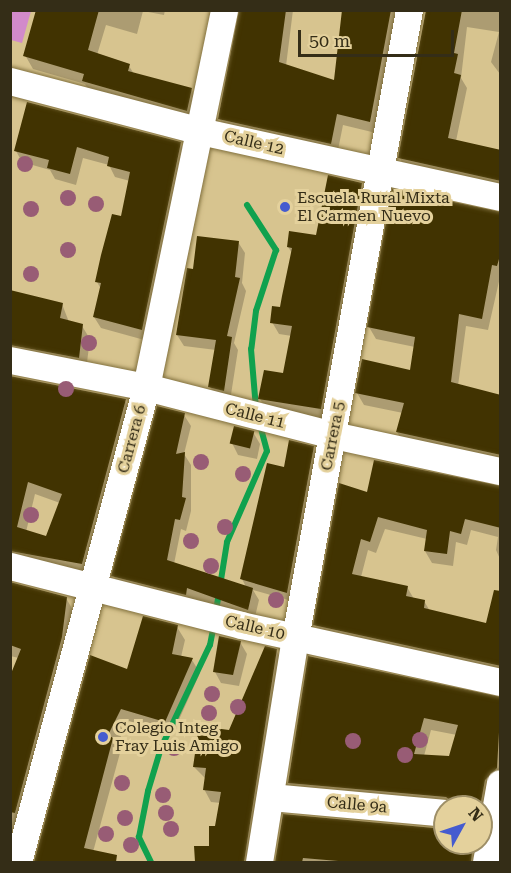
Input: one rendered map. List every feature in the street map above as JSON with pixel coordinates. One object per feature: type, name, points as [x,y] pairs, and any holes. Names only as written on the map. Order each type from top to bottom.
[{"type":"street","name":"Carrera 6","points":[[18,862],[146,387],[224,10]]},
{"type":"street","name":"Carrera 5","points":[[259,862],[295,638],[382,172],[409,10]]},
{"type":"street","name":"Calle 12","points":[[10,81],[200,131],[501,197]]},
{"type":"street","name":"Calle 11","points":[[10,360],[146,387],[333,435],[501,471]]},
{"type":"street","name":"Calle 10","points":[[10,566],[193,614],[501,682]]},
{"type":"street","points":[[493,804],[501,783]]},
{"type":"street","name":"Calle 9a","points":[[270,797],[433,812]]},
{"type":"shaded area","points":[[10,11],[31,11],[22,43],[11,40]]},
{"type":"building","points":[[36,10],[99,10],[88,50],[130,64],[128,71],[192,88],[187,111],[82,81],[84,74],[23,56]]},
{"type":"building","points":[[239,10],[286,10],[279,62],[334,80],[342,10],[391,10],[370,122],[337,114],[331,144],[218,119]]},
{"type":"building","points":[[426,10],[462,10],[454,53],[458,54],[454,73],[461,75],[448,138],[501,150],[501,181],[398,158]]},
{"type":"building","points":[[27,102],[181,142],[142,330],[93,317],[101,283],[95,282],[101,255],[112,214],[121,216],[130,172],[107,166],[109,157],[77,147],[70,174],[47,168],[49,160],[14,151]]},
{"type":"building","points":[[328,175],[362,183],[321,409],[258,399],[264,370],[283,373],[292,326],[270,323],[272,306],[280,307],[292,248],[287,247],[289,231],[316,235]]},
{"type":"building","points":[[392,189],[501,212],[501,252],[497,266],[492,265],[482,319],[459,314],[451,382],[501,395],[501,455],[396,432],[404,403],[355,393],[362,359],[410,370],[415,337],[367,327]]},
{"type":"building","points":[[197,236],[239,241],[235,277],[240,278],[227,336],[232,337],[224,391],[208,387],[216,340],[176,335],[187,268],[193,269]]},
{"type":"building","points":[[10,290],[63,303],[60,318],[83,324],[79,358],[10,345]]},
{"type":"building","points":[[10,376],[126,399],[82,564],[10,551]],"holes":[[[28,482],[62,494],[46,536],[17,527]]]},
{"type":"building","points":[[157,406],[185,413],[176,454],[185,452],[182,497],[186,498],[180,520],[175,519],[167,560],[253,588],[248,610],[187,588],[186,595],[111,576]]},
{"type":"building","points":[[234,426],[254,431],[250,449],[230,443]]},
{"type":"building","points":[[289,440],[314,446],[287,593],[240,579],[267,463],[284,467]]},
{"type":"building","points":[[374,460],[501,486],[501,528],[465,519],[461,534],[450,531],[447,554],[424,551],[427,530],[378,517],[370,542],[361,539],[352,574],[408,586],[406,596],[425,600],[424,608],[486,623],[494,590],[501,591],[501,666],[313,625],[339,483],[367,492]]},
{"type":"building","points":[[10,582],[67,597],[62,637],[15,813],[10,812],[10,676],[21,649],[10,645]]},
{"type":"building","points":[[143,616],[178,625],[172,654],[193,658],[165,722],[121,709],[108,735],[113,738],[84,848],[117,855],[116,862],[34,862],[90,655],[127,669]]},
{"type":"building","points":[[219,636],[241,641],[233,675],[213,672]]},
{"type":"building","points":[[265,646],[277,649],[244,862],[195,862],[194,846],[209,846],[209,826],[215,826],[221,792],[203,790],[206,768],[193,767],[199,726],[229,730]]},
{"type":"building","points":[[308,656],[501,697],[497,768],[485,780],[482,795],[433,796],[288,783]],"holes":[[[424,718],[458,725],[449,756],[414,754]]]},
{"type":"building","points":[[283,814],[433,828],[433,855],[472,855],[471,862],[350,862],[303,858],[302,862],[275,862]]},
{"type":"waterway","points":[[247,205],[276,250],[256,311],[251,349],[256,408]]},
{"type":"waterway","points":[[216,611],[227,542],[267,451],[260,424]]},
{"type":"waterway","points":[[151,862],[139,837],[148,791],[161,748],[210,645],[214,624]]},
{"type":"place","name":"Escuela Rural Mixta El Carmen Nuevo","points":[[285,207]]},
{"type":"place","name":"Colegio Integ Fray Luis Amigo","points":[[103,737]]}]
